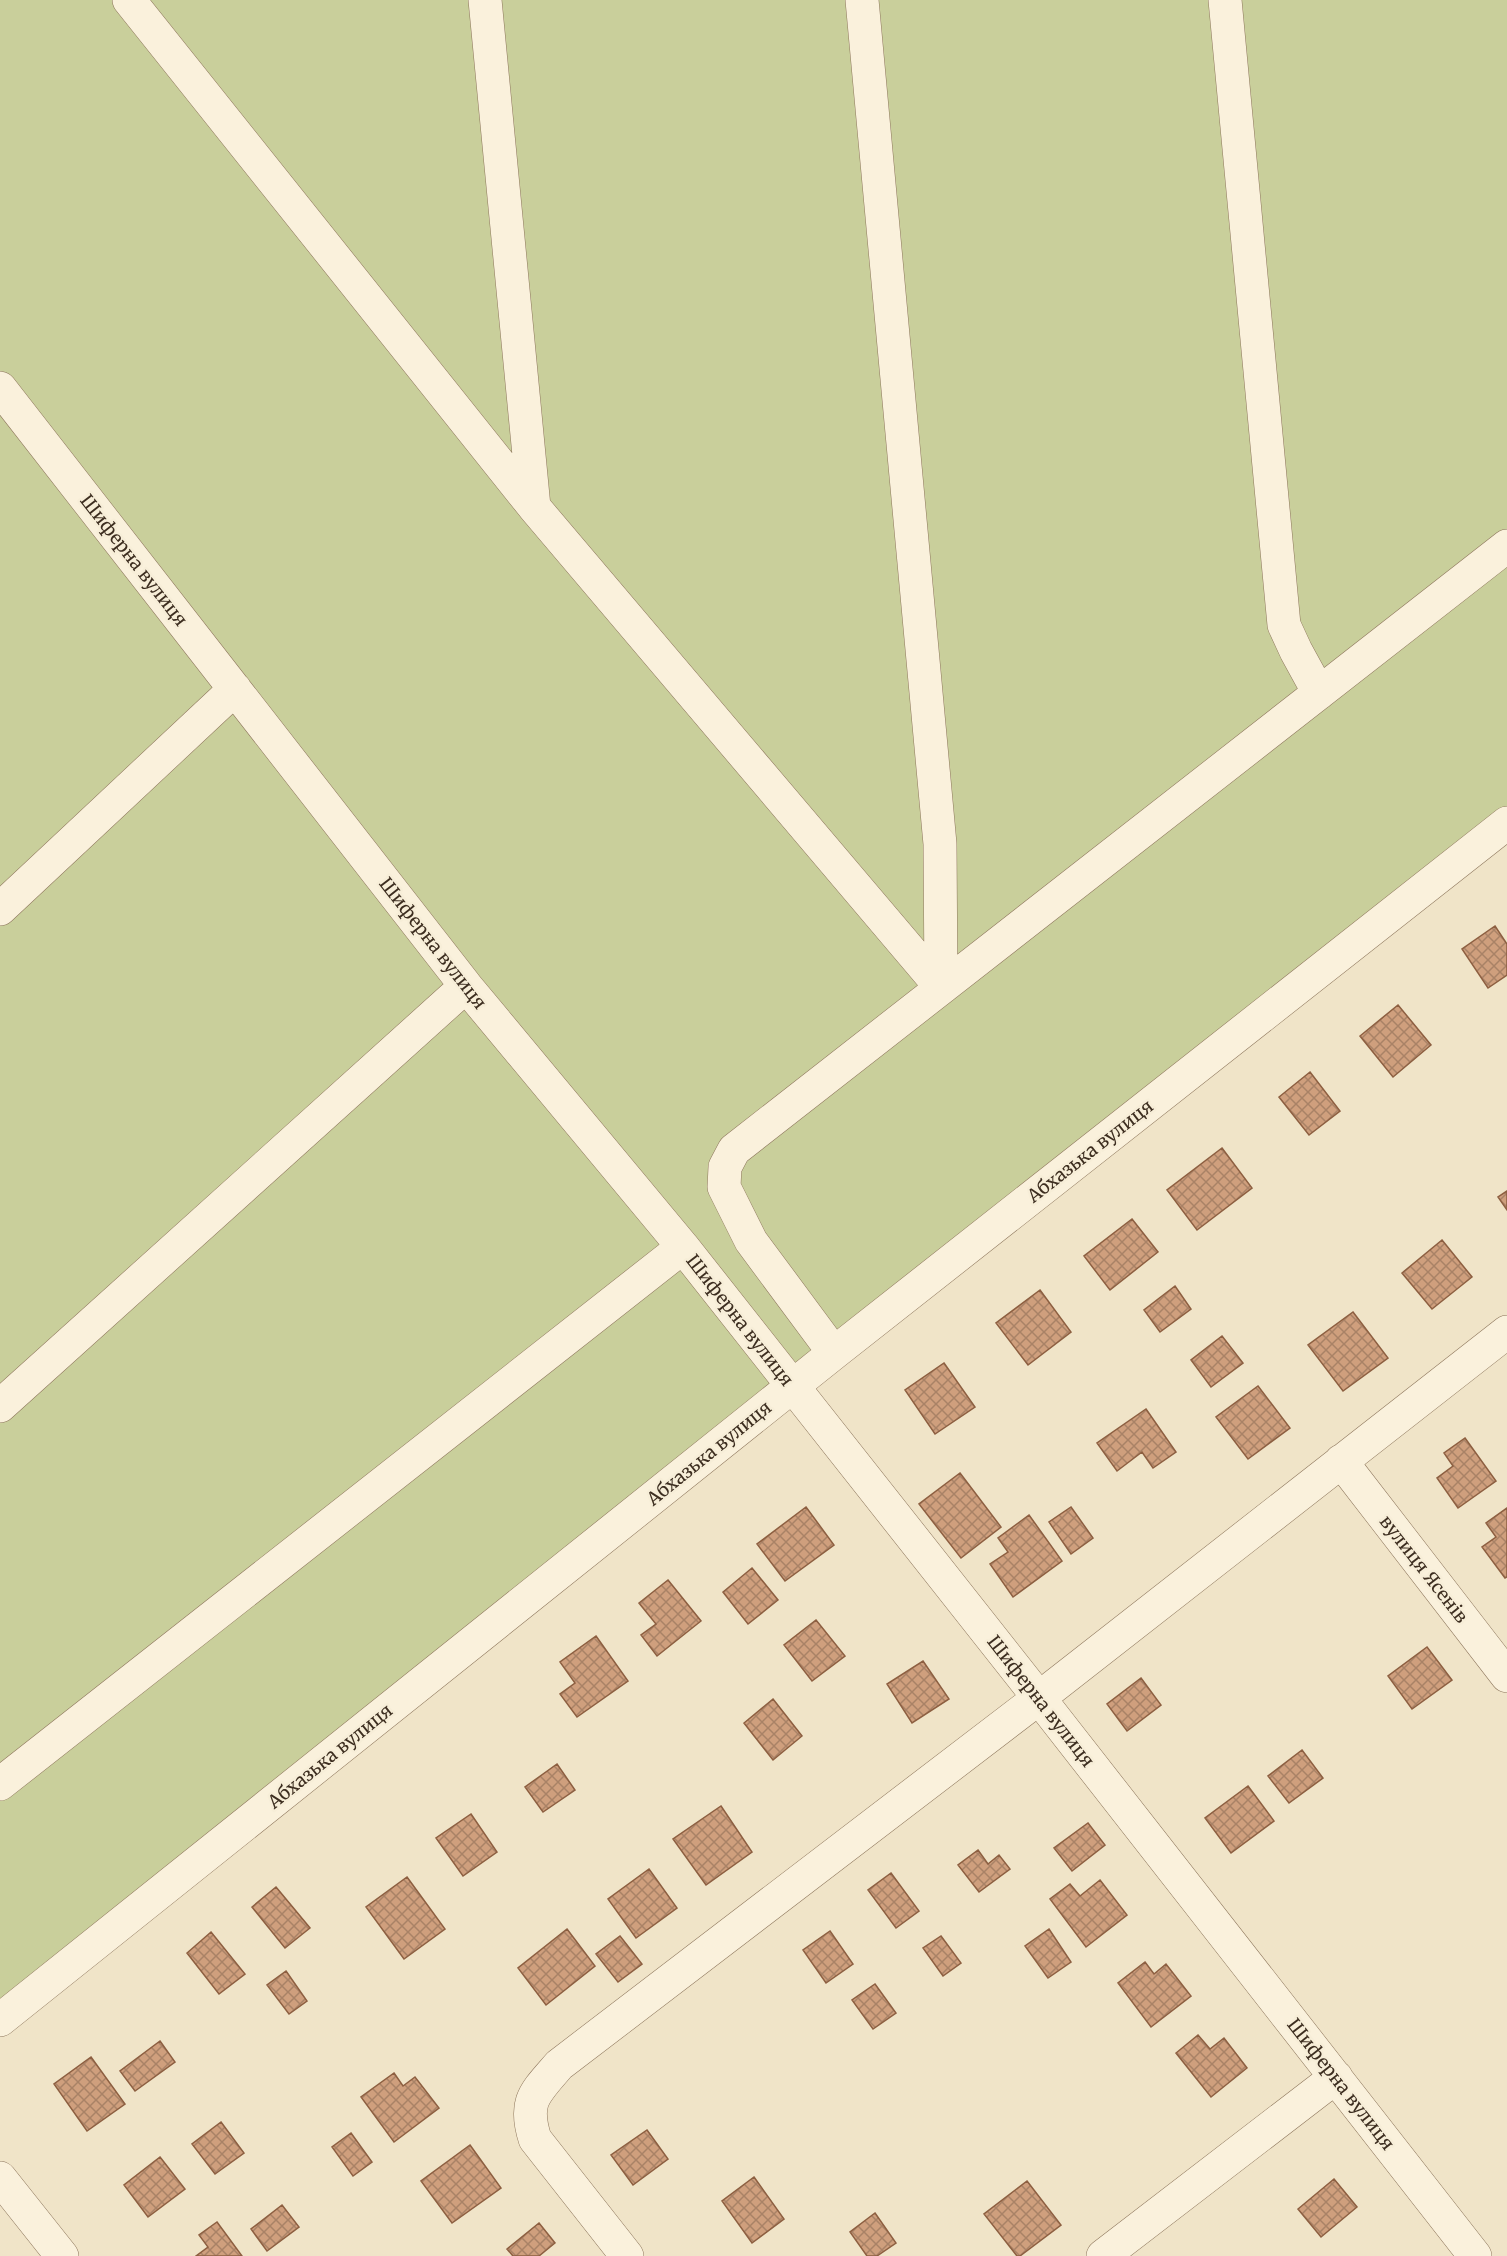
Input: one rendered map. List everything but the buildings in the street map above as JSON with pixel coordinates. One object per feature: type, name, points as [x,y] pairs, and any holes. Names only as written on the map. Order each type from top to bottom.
[{"type":"street","points":[[129,0],[534,507],[941,987]]},
{"type":"street","points":[[485,0],[534,507]]},
{"type":"street","points":[[862,0],[940,844],[941,987]]},
{"type":"street","points":[[1225,0],[1284,625],[1319,693]]},
{"type":"street","name":"Шиферна вулиця","points":[[0,390],[466,986],[683,1247],[1475,2256]]},
{"type":"street","points":[[834,1353],[751,1240],[724,1187],[725,1167],[734,1150],[1507,546]]},
{"type":"street","points":[[0,909],[235,689]]},
{"type":"street","name":"Абхазька вулиця","points":[[0,2020],[834,1353],[1507,823]]},
{"type":"street","points":[[0,1406],[466,986]]},
{"type":"street","points":[[0,1784],[683,1247]]},
{"type":"street","points":[[627,2256],[535,2139],[530,2122],[530,2104],[559,2065],[1039,1698],[1507,1332]]},
{"type":"street","name":"вулиця Ясенів","points":[[1341,1461],[1507,1676]]},
{"type":"street","points":[[1103,2256],[1336,2077]]},
{"type":"street","points":[[0,2178],[63,2256]]},
{"type":"green space","points":[[0,0],[1507,0],[1507,823],[0,2020]]}]
